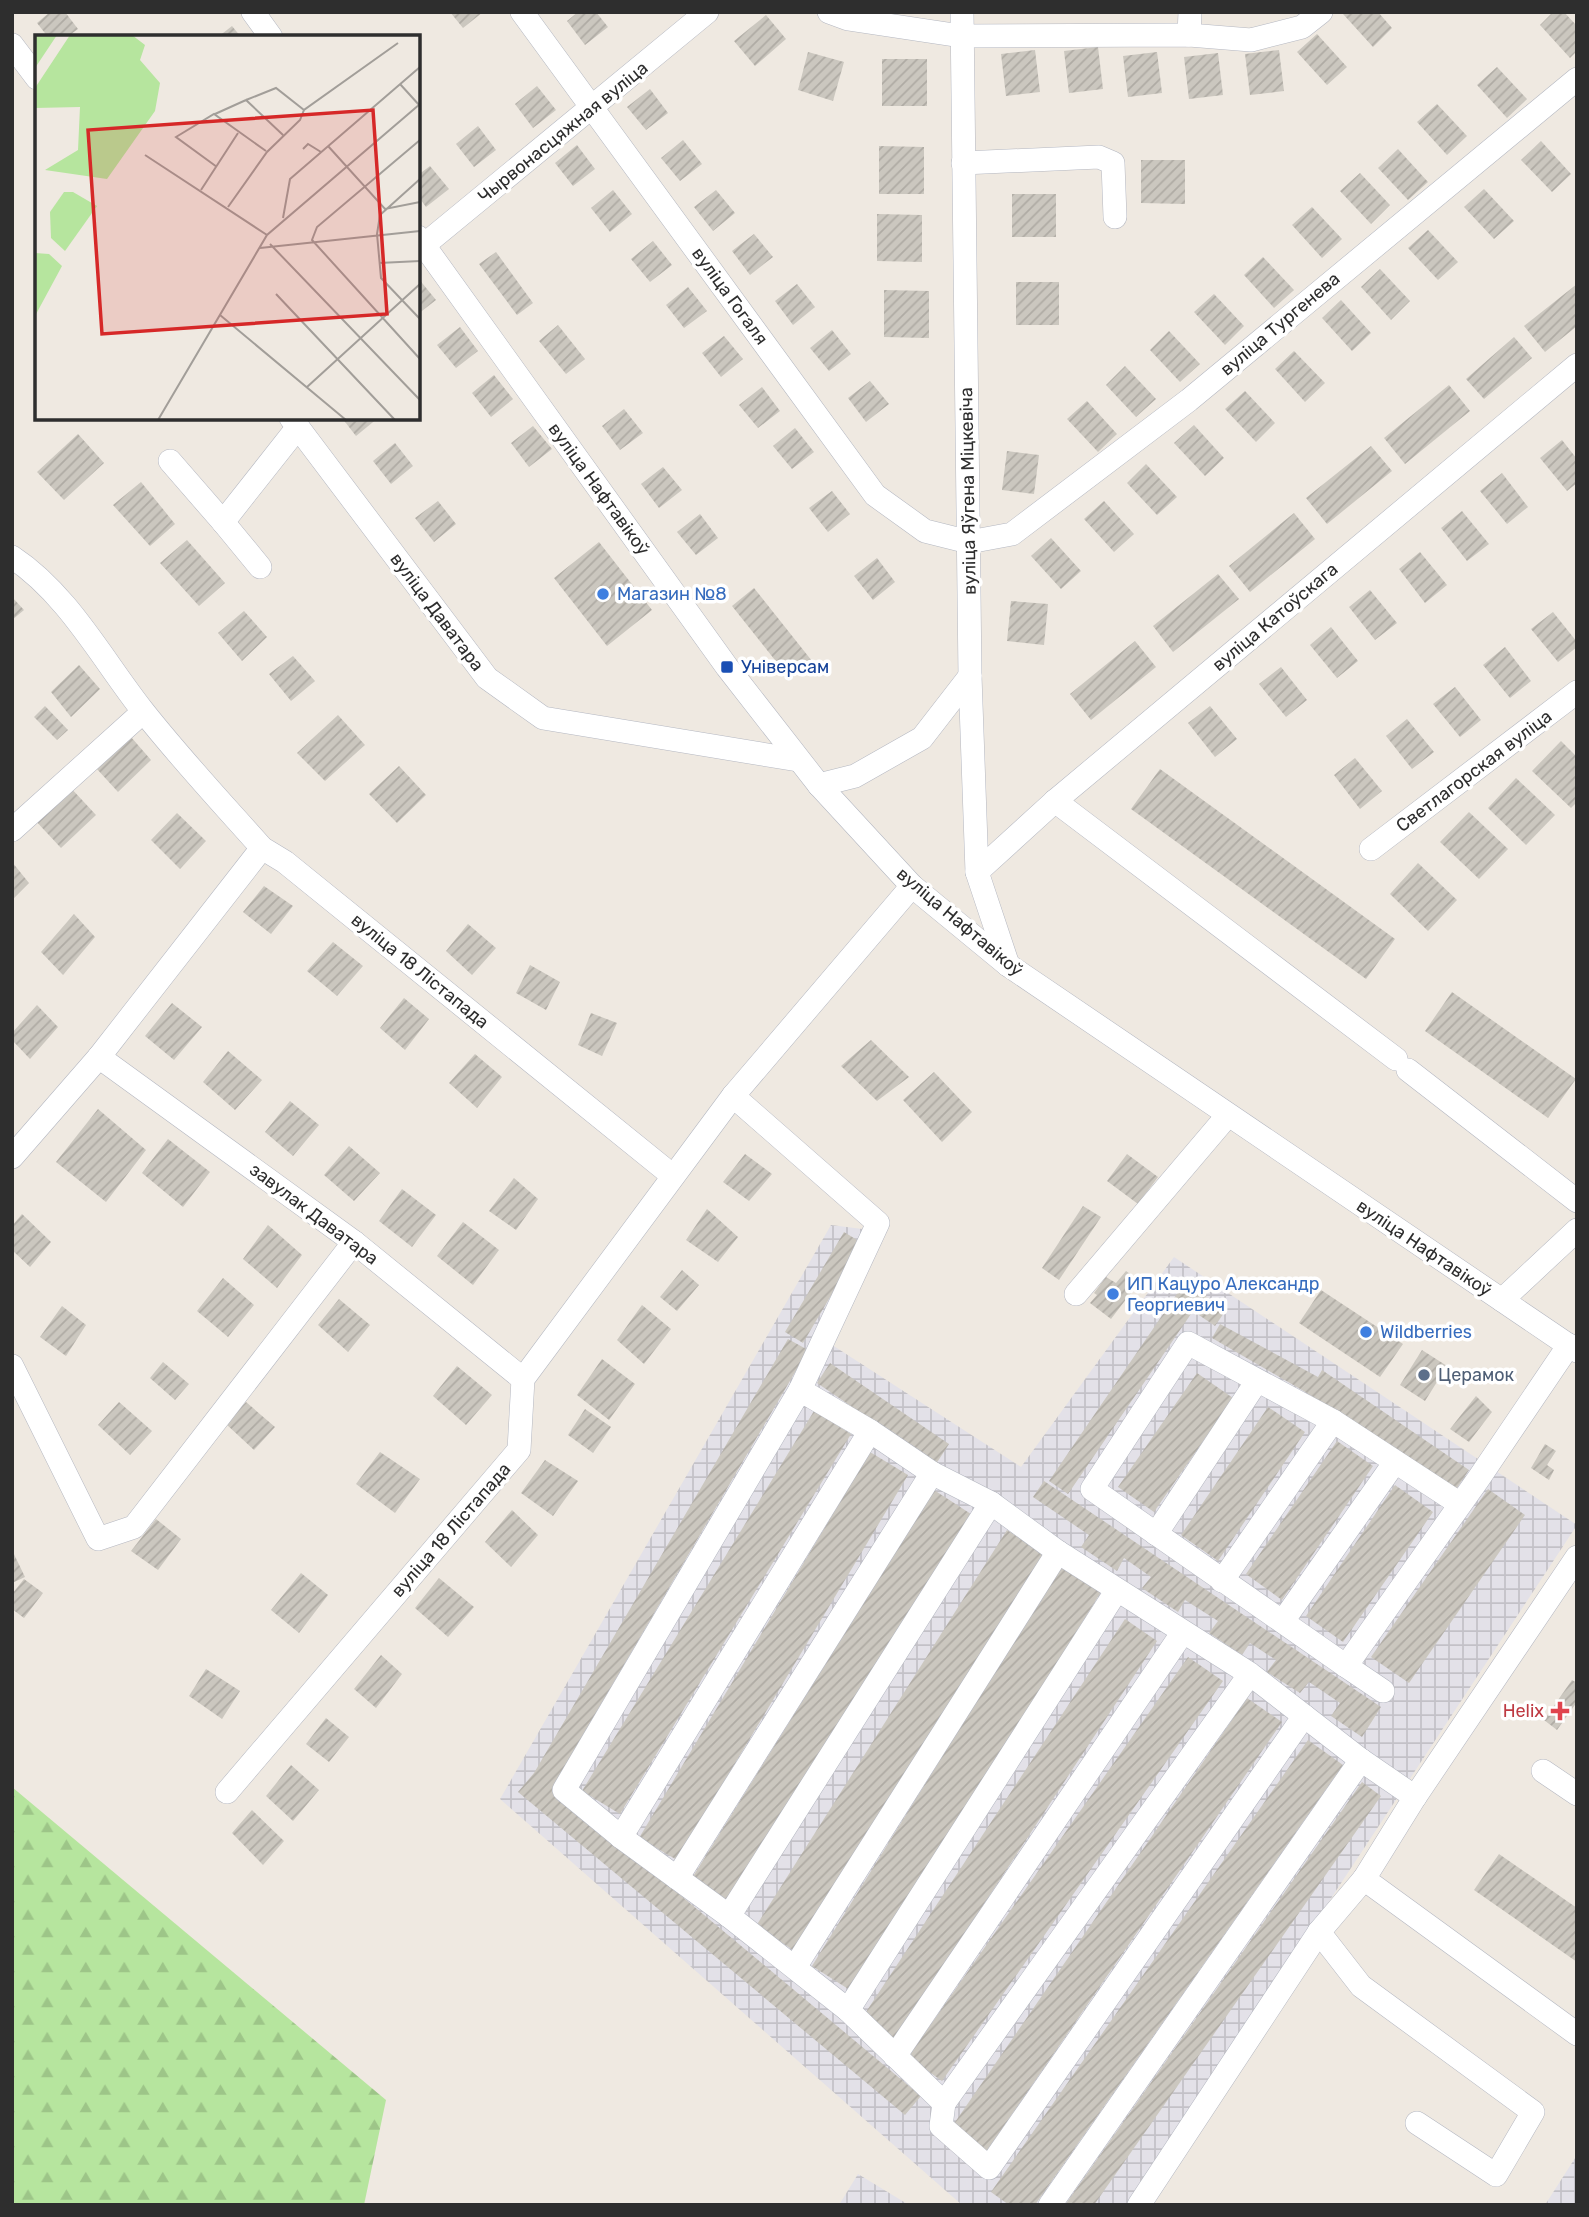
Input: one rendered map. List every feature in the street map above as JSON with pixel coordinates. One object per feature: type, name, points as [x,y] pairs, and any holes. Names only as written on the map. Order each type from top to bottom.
[{"type":"street","points":[[253,12],[270,35]]},
{"type":"street","name":"вуліца Гогаля","points":[[522,12],[875,495],[926,531],[969,542]]},
{"type":"street","name":"Чырвонасцяжная вуліца","points":[[420,244],[593,108],[707,12]]},
{"type":"street","points":[[829,12],[848,19],[961,36],[1189,35],[1251,40],[1303,27],[1321,12]]},
{"type":"street","name":"вуліца Яўгена Міцкевіча","points":[[961,12],[970,676],[977,872],[1008,965]]},
{"type":"street","points":[[1189,12],[1189,35]]},
{"type":"street","points":[[12,45],[35,75]]},
{"type":"street","name":"вуліца Тургенева","points":[[969,542],[1012,534],[1189,400],[1577,79]]},
{"type":"street","points":[[963,163],[1099,157],[1113,163],[1115,217]]},
{"type":"street","name":"вуліца Нафтавікоў","points":[[420,244],[727,667],[798,760],[912,887],[1008,965],[1573,1348]]},
{"type":"street","name":"вуліца Катоўскага","points":[[977,872],[1055,801],[1577,365]]},
{"type":"street","points":[[223,522],[295,423]]},
{"type":"street","name":"вуліца Даватара","points":[[295,423],[487,678],[543,718],[798,760]]},
{"type":"street","points":[[170,461],[260,567]]},
{"type":"street","name":"вуліца 18 Лістапада","points":[[12,557],[32,570],[68,609],[144,712],[262,848],[285,862],[673,1176]]},
{"type":"street","points":[[819,785],[855,776],[922,738],[970,676]]},
{"type":"street","name":"Светлагорская вуліца","points":[[1371,849],[1577,692]]},
{"type":"street","points":[[12,830],[144,712]]},
{"type":"street","points":[[1055,801],[1577,1200]]},
{"type":"street","points":[[12,1157],[99,1056],[262,848]]},
{"type":"street","points":[[523,1379],[733,1096],[912,887]]},
{"type":"street","name":"завулак Даватара","points":[[99,1056],[354,1242],[523,1379]]},
{"type":"street","points":[[733,1096],[878,1223],[800,1390],[564,1790],[621,1837],[729,1916],[848,2010],[944,2103]]},
{"type":"street","points":[[1076,1294],[1228,1115]]},
{"type":"street","points":[[1502,1300],[1577,1230]]},
{"type":"street","points":[[12,1366],[98,1539],[134,1527],[354,1242]]},
{"type":"street","points":[[1383,1691],[1091,1489],[1188,1343],[1333,1421],[1460,1504]]},
{"type":"street","points":[[1346,1666],[1573,1348]]},
{"type":"street","name":"вуліца 18 Лістапада","points":[[227,1792],[519,1450],[523,1379]]},
{"type":"street","points":[[1156,1534],[1257,1381]]},
{"type":"street","points":[[800,1390],[870,1430],[932,1473],[991,1503],[1058,1552],[1250,1674],[1361,1760],[1415,1797]]},
{"type":"street","points":[[1222,1581],[1333,1421]]},
{"type":"street","points":[[621,1837],[870,1430]]},
{"type":"street","points":[[1283,1621],[1395,1462]]},
{"type":"street","points":[[677,1878],[932,1473]]},
{"type":"street","points":[[729,1916],[991,1503]]},
{"type":"street","points":[[795,1967],[1058,1552]]},
{"type":"street","points":[[1139,2205],[1319,1932],[1364,1879],[1415,1797],[1569,1588],[1577,1557]]},
{"type":"street","points":[[848,2010],[1118,1590]]},
{"type":"street","points":[[895,2056],[1183,1632]]},
{"type":"street","points":[[1250,1674],[944,2103],[941,2126],[989,2168],[1304,1716]]},
{"type":"street","points":[[1049,2205],[1361,1760]]},
{"type":"street","points":[[1543,1771],[1577,1794]]},
{"type":"street","points":[[1364,1879],[1577,2034]]},
{"type":"street","points":[[1319,1932],[1361,1986],[1533,2112],[1496,2175],[1416,2123]]},
{"type":"shaded area","points":[[831,1225],[886,1232],[826,1341],[1021,1467],[1174,1257],[1577,1525],[1129,2205],[962,2205],[500,1799]]},
{"type":"shaded area","points":[[1577,2155],[1577,2205],[1545,2205]]},
{"type":"shaded area","points":[[858,2174],[909,2205],[839,2205]]},
{"type":"green space","points":[[12,1787],[386,2100],[364,2205],[12,2205]]},
{"type":"building","points":[[50,12],[65,12],[78,29],[70,35],[46,35],[37,23]]},
{"type":"building","points":[[450,12],[483,12],[463,28]]},
{"type":"building","points":[[578,12],[596,12],[608,27],[585,45],[567,21]]},
{"type":"building","points":[[1344,12],[1378,12],[1392,28],[1373,47]]},
{"type":"building","points":[[1553,12],[1564,12],[1577,26],[1577,51],[1570,58],[1540,25]]},
{"type":"building","points":[[766,15],[786,39],[755,66],[734,41]]},
{"type":"building","points":[[232,26],[239,35],[221,35]]},
{"type":"building","points":[[1317,34],[1347,67],[1327,85],[1297,52]]},
{"type":"building","points":[[1098,47],[1103,89],[1069,93],[1064,51]]},
{"type":"building","points":[[1035,50],[1040,92],[1006,96],[1001,54]]},
{"type":"building","points":[[1279,50],[1284,91],[1250,95],[1245,54]]},
{"type":"building","points":[[808,52],[844,62],[833,101],[798,90]]},
{"type":"building","points":[[1157,52],[1162,93],[1128,97],[1123,56]]},
{"type":"building","points":[[1218,53],[1223,95],[1189,99],[1184,57]]},
{"type":"building","points":[[882,59],[927,59],[927,106],[882,106]]},
{"type":"building","points":[[1497,67],[1527,99],[1507,118],[1477,85]]},
{"type":"building","points":[[537,86],[556,110],[533,128],[515,104]]},
{"type":"building","points":[[650,89],[668,113],[646,130],[627,107]]},
{"type":"building","points":[[1437,104],[1467,136],[1447,155],[1417,122]]},
{"type":"building","points":[[478,126],[496,150],[474,167],[456,144]]},
{"type":"building","points":[[683,140],[702,164],[680,181],[661,158]]},
{"type":"building","points":[[1541,141],[1571,174],[1552,192],[1521,160]]},
{"type":"building","points":[[577,145],[595,169],[573,186],[555,163]]},
{"type":"building","points":[[879,146],[924,147],[924,194],[879,194]]},
{"type":"building","points":[[1398,149],[1428,182],[1408,200],[1378,168]]},
{"type":"building","points":[[1141,160],[1185,160],[1185,204],[1141,203]]},
{"type":"building","points":[[430,166],[449,189],[426,207],[420,199],[420,174]]},
{"type":"building","points":[[1360,173],[1390,205],[1371,224],[1340,191]]},
{"type":"building","points":[[1484,189],[1514,221],[1494,239],[1464,207]]},
{"type":"building","points":[[613,190],[632,214],[610,232],[591,208]]},
{"type":"building","points":[[716,190],[735,213],[713,231],[694,207]]},
{"type":"building","points":[[1012,194],[1056,194],[1056,237],[1012,237]]},
{"type":"building","points":[[1312,207],[1342,239],[1322,258],[1292,225]]},
{"type":"building","points":[[877,214],[922,215],[922,262],[877,261]]},
{"type":"building","points":[[1428,230],[1458,262],[1438,280],[1408,248]]},
{"type":"building","points":[[754,234],[773,257],[750,275],[732,251]]},
{"type":"building","points":[[653,241],[672,265],[650,282],[631,259]]},
{"type":"building","points":[[496,252],[533,303],[517,315],[479,264]]},
{"type":"building","points":[[1263,257],[1294,290],[1274,308],[1244,275]]},
{"type":"building","points":[[1380,269],[1410,301],[1391,320],[1361,287]]},
{"type":"building","points":[[420,280],[436,300],[420,312]]},
{"type":"building","points":[[1016,282],[1059,282],[1059,325],[1016,325]]},
{"type":"building","points":[[797,284],[815,307],[793,325],[775,301]]},
{"type":"building","points":[[1577,284],[1577,326],[1545,352],[1524,326]]},
{"type":"building","points":[[688,287],[707,311],[684,328],[666,305]]},
{"type":"building","points":[[884,290],[929,291],[929,338],[884,337]]},
{"type":"building","points":[[1214,294],[1244,326],[1225,345],[1194,312]]},
{"type":"building","points":[[1341,300],[1371,333],[1352,351],[1322,318]]},
{"type":"building","points":[[558,325],[585,359],[566,374],[539,341]]},
{"type":"building","points":[[460,327],[478,351],[456,368],[437,345]]},
{"type":"building","points":[[832,330],[851,354],[829,371],[810,348]]},
{"type":"building","points":[[1169,331],[1200,364],[1180,382],[1150,350]]},
{"type":"building","points":[[724,336],[743,359],[721,377],[702,353]]},
{"type":"building","points":[[1514,337],[1532,358],[1484,399],[1466,379]]},
{"type":"building","points":[[1294,351],[1325,383],[1305,402],[1275,369]]},
{"type":"building","points":[[1125,366],[1156,399],[1136,417],[1106,385]]},
{"type":"building","points":[[494,375],[513,399],[491,417],[472,393]]},
{"type":"building","points":[[870,381],[889,404],[866,422],[848,398]]},
{"type":"building","points":[[1449,385],[1470,411],[1405,464],[1384,438]]},
{"type":"building","points":[[762,387],[780,411],[758,428],[739,405]]},
{"type":"building","points":[[1245,391],[1275,423],[1256,442],[1225,409]]},
{"type":"building","points":[[1087,401],[1117,434],[1098,452],[1067,419]]},
{"type":"building","points":[[624,409],[643,433],[620,450],[602,426]]},
{"type":"building","points":[[344,420],[376,420],[356,436]]},
{"type":"building","points":[[1194,425],[1224,458],[1205,476],[1174,443]]},
{"type":"building","points":[[533,426],[552,449],[529,467],[511,443]]},
{"type":"building","points":[[795,428],[814,452],[792,469],[773,446]]},
{"type":"building","points":[[78,434],[104,463],[64,500],[37,472]]},
{"type":"building","points":[[1562,440],[1577,459],[1577,483],[1567,491],[1540,458]]},
{"type":"building","points":[[395,443],[413,466],[391,484],[373,461]]},
{"type":"building","points":[[1371,446],[1392,471],[1327,524],[1306,498]]},
{"type":"building","points":[[1007,451],[1039,455],[1034,494],[1002,490]]},
{"type":"building","points":[[1146,464],[1177,497],[1157,515],[1127,483]]},
{"type":"building","points":[[663,467],[682,490],[659,508],[641,484]]},
{"type":"building","points":[[1502,473],[1528,507],[1507,524],[1480,491]]},
{"type":"building","points":[[141,482],[175,524],[150,546],[113,505]]},
{"type":"building","points":[[832,491],[850,514],[828,532],[809,508]]},
{"type":"building","points":[[438,501],[456,524],[434,542],[415,518]]},
{"type":"building","points":[[1104,501],[1134,534],[1114,552],[1084,519]]},
{"type":"building","points":[[1462,511],[1489,544],[1467,561],[1441,528]]},
{"type":"building","points":[[1294,513],[1315,539],[1250,592],[1229,566]]},
{"type":"building","points":[[700,514],[718,538],[696,555],[677,532]]},
{"type":"building","points":[[1051,538],[1081,571],[1061,589],[1031,556]]},
{"type":"building","points":[[187,540],[225,583],[199,606],[160,563]]},
{"type":"building","name":"Магазин №8","points":[[599,542],[652,610],[607,646],[554,578]]},
{"type":"building","points":[[1420,552],[1447,585],[1425,603],[1399,569]]},
{"type":"building","points":[[877,558],[895,582],[873,600],[854,576]]},
{"type":"building","points":[[1218,574],[1239,599],[1173,652],[1153,626]]},
{"type":"building","points":[[754,588],[812,661],[790,679],[732,606]]},
{"type":"building","points":[[1370,590],[1397,623],[1375,640],[1349,607]]},
{"type":"building","points":[[12,597],[24,610],[12,620]]},
{"type":"building","points":[[1011,601],[1048,604],[1044,645],[1007,641]]},
{"type":"building","points":[[244,611],[267,637],[242,661],[218,633]]},
{"type":"building","points":[[1553,612],[1577,642],[1577,647],[1558,662],[1531,629]]},
{"type":"building","points":[[1331,627],[1358,661],[1337,678],[1310,645]]},
{"type":"building","points":[[1135,641],[1156,667],[1091,720],[1070,694]]},
{"type":"building","points":[[1505,647],[1531,681],[1510,698],[1483,665]]},
{"type":"building","points":[[293,656],[315,681],[291,701],[269,674]]},
{"type":"building","points":[[79,665],[100,689],[71,717],[51,692]]},
{"type":"building","points":[[1281,667],[1307,700],[1286,717],[1259,684]]},
{"type":"building","points":[[1455,687],[1481,720],[1460,737],[1433,704]]},
{"type":"building","points":[[45,706],[68,730],[57,740],[34,717]]},
{"type":"building","points":[[1210,706],[1237,739],[1215,757],[1188,723]]},
{"type":"building","points":[[338,715],[365,745],[325,781],[297,753]]},
{"type":"building","points":[[1407,719],[1434,752],[1412,769],[1386,736]]},
{"type":"building","points":[[131,737],[151,760],[118,792],[96,768]]},
{"type":"building","points":[[1561,741],[1577,757],[1577,802],[1571,808],[1532,771]]},
{"type":"building","points":[[1355,758],[1382,791],[1360,809],[1334,775]]},
{"type":"building","points":[[399,766],[426,795],[397,823],[369,794]]},
{"type":"building","points":[[1160,769],[1395,939],[1366,979],[1131,809]]},
{"type":"building","points":[[1516,778],[1555,815],[1526,845],[1488,808]]},
{"type":"building","points":[[69,786],[96,815],[61,848],[33,818]]},
{"type":"building","points":[[1469,812],[1508,849],[1479,879],[1440,842]]},
{"type":"building","points":[[177,813],[206,841],[180,869],[151,840]]},
{"type":"building","points":[[12,862],[29,883],[12,900]]},
{"type":"building","points":[[1418,863],[1457,900],[1428,931],[1390,894]]},
{"type":"building","points":[[264,886],[293,906],[271,934],[243,912]]},
{"type":"building","points":[[74,914],[95,937],[63,975],[41,952]]},
{"type":"building","points":[[468,924],[496,948],[472,975],[446,951]]},
{"type":"building","points":[[333,942],[363,966],[337,996],[307,971]]},
{"type":"building","points":[[530,965],[560,982],[546,1010],[516,993]]},
{"type":"building","points":[[1452,992],[1576,1079],[1548,1118],[1425,1031]]},
{"type":"building","points":[[404,998],[429,1019],[405,1050],[380,1028]]},
{"type":"building","points":[[172,1003],[202,1027],[174,1060],[145,1036]]},
{"type":"building","points":[[37,1005],[58,1027],[30,1059],[12,1040],[12,1033]]},
{"type":"building","points":[[591,1013],[617,1023],[602,1056],[578,1045]]},
{"type":"building","points":[[871,1040],[909,1077],[877,1101],[841,1066]]},
{"type":"building","points":[[228,1051],[262,1080],[235,1110],[203,1082]]},
{"type":"building","points":[[475,1054],[502,1077],[477,1108],[449,1083]]},
{"type":"building","points":[[934,1072],[972,1112],[942,1142],[903,1100]]},
{"type":"building","points":[[290,1101],[319,1125],[293,1156],[265,1132]]},
{"type":"building","points":[[98,1109],[146,1150],[106,1202],[56,1162]]},
{"type":"building","points":[[168,1139],[210,1172],[183,1207],[142,1173]]},
{"type":"building","points":[[349,1146],[380,1173],[354,1201],[324,1175]]},
{"type":"building","points":[[745,1154],[772,1174],[749,1201],[723,1182]]},
{"type":"building","points":[[1127,1154],[1158,1177],[1138,1204],[1107,1181]]},
{"type":"building","points":[[514,1178],[538,1199],[516,1230],[489,1211]]},
{"type":"building","points":[[402,1189],[436,1215],[412,1247],[379,1221]]},
{"type":"building","points":[[1083,1206],[1101,1217],[1059,1280],[1042,1268]]},
{"type":"building","points":[[707,1209],[738,1237],[718,1262],[686,1240]]},
{"type":"building","points":[[22,1214],[51,1242],[30,1267],[12,1250],[12,1226]]},
{"type":"building","points":[[463,1222],[499,1250],[473,1285],[437,1256]]},
{"type":"building","points":[[268,1225],[302,1255],[277,1288],[243,1259]]},
{"type":"building","points":[[844,1232],[862,1243],[803,1343],[785,1332]]},
{"type":"building","points":[[682,1270],[699,1285],[677,1311],[660,1297]]},
{"type":"building","name":"ИП Кацуро Александр Георгиевич","points":[[1126,1271],[1140,1281],[1111,1319],[1090,1303],[1106,1277],[1116,1283]]},
{"type":"building","points":[[223,1278],[254,1305],[228,1337],[197,1311]]},
{"type":"building","points":[[1185,1282],[1226,1310],[1215,1326],[1193,1311],[1068,1494],[1049,1481]]},
{"type":"building","points":[[1321,1290],[1403,1344],[1380,1377],[1299,1323]]},
{"type":"building","points":[[339,1299],[370,1325],[348,1352],[318,1325]]},
{"type":"building","points":[[642,1305],[671,1329],[644,1364],[617,1340]]},
{"type":"building","points":[[62,1306],[86,1325],[66,1356],[40,1337]]},
{"type":"building","points":[[1220,1324],[1318,1377],[1322,1370],[1469,1470],[1455,1491],[1307,1393],[1212,1338]]},
{"type":"building","points":[[788,1339],[808,1350],[552,1788],[921,2096],[905,2115],[518,1792],[534,1773]]},
{"type":"building","name":"Церамок","points":[[1422,1350],[1447,1366],[1425,1401],[1400,1385]]},
{"type":"building","points":[[602,1359],[635,1384],[609,1420],[577,1395]]},
{"type":"building","points":[[163,1362],[189,1384],[175,1400],[150,1378]]},
{"type":"building","points":[[830,1363],[949,1444],[936,1464],[817,1383]]},
{"type":"building","points":[[457,1366],[492,1395],[466,1425],[433,1396]]},
{"type":"building","points":[[1197,1373],[1233,1398],[1154,1512],[1118,1487]]},
{"type":"building","points":[[1476,1396],[1492,1412],[1469,1442],[1450,1429]]},
{"type":"building","points":[[119,1402],[152,1431],[130,1455],[98,1425]]},
{"type":"building","points":[[246,1402],[275,1427],[254,1450],[226,1424]]},
{"type":"building","points":[[1268,1407],[1305,1432],[1218,1561],[1181,1535]]},
{"type":"building","points":[[585,1409],[611,1427],[593,1453],[568,1435]]},
{"type":"building","points":[[814,1411],[851,1434],[620,1814],[582,1791]]},
{"type":"building","points":[[1337,1441],[1373,1466],[1282,1600],[1246,1574]]},
{"type":"building","points":[[1545,1444],[1556,1451],[1547,1465],[1554,1470],[1549,1480],[1531,1468]]},
{"type":"building","points":[[380,1452],[420,1479],[395,1513],[356,1484]]},
{"type":"building","points":[[870,1452],[908,1475],[677,1860],[639,1838]]},
{"type":"building","points":[[545,1460],[578,1481],[553,1516],[521,1493]]},
{"type":"building","points":[[1044,1481],[1381,1707],[1362,1737],[1331,1716],[1340,1703],[1309,1682],[1300,1693],[1267,1672],[1276,1660],[1250,1643],[1242,1655],[1209,1633],[1218,1621],[1185,1600],[1178,1612],[1142,1588],[1151,1577],[1124,1558],[1117,1571],[1081,1547],[1089,1535],[1033,1497]]},
{"type":"building","points":[[1395,1485],[1433,1512],[1343,1642],[1306,1616]]},
{"type":"building","points":[[1488,1489],[1525,1515],[1409,1683],[1371,1657]]},
{"type":"building","points":[[934,1490],[974,1516],[732,1903],[692,1878]]},
{"type":"building","points":[[512,1510],[538,1535],[511,1567],[485,1542]]},
{"type":"building","points":[[156,1519],[181,1539],[158,1570],[131,1551]]},
{"type":"building","points":[[1007,1530],[1044,1554],[793,1950],[756,1926]]},
{"type":"building","points":[[12,1550],[25,1577],[12,1583]]},
{"type":"building","points":[[1060,1567],[1101,1592],[853,1992],[812,1966]]},
{"type":"building","points":[[301,1573],[328,1595],[299,1633],[271,1610]]},
{"type":"building","points":[[439,1578],[474,1607],[448,1637],[415,1608]]},
{"type":"building","points":[[24,1579],[43,1593],[24,1618],[12,1609],[12,1594]]},
{"type":"building","points":[[1125,1619],[1157,1641],[895,2039],[862,2018]]},
{"type":"building","points":[[381,1655],[402,1674],[376,1708],[354,1689]]},
{"type":"building","points":[[1188,1657],[1223,1681],[942,2081],[908,2057]]},
{"type":"building","points":[[206,1669],[240,1691],[222,1719],[189,1696]]},
{"type":"building","name":"Helix","points":[[1572,1680],[1577,1683],[1577,1702],[1557,1730],[1544,1720]]},
{"type":"building","points":[[1247,1698],[1282,1722],[986,2152],[951,2128]]},
{"type":"building","points":[[326,1718],[349,1737],[329,1762],[306,1744]]},
{"type":"building","points":[[1308,1740],[1343,1765],[1035,2205],[1009,2205],[991,2192]]},
{"type":"building","points":[[291,1765],[319,1790],[293,1821],[266,1796]]},
{"type":"building","points":[[1362,1782],[1381,1796],[1094,2205],[1065,2205]]},
{"type":"building","points":[[252,1810],[284,1841],[263,1865],[232,1833]]},
{"type":"building","points":[[1499,1854],[1577,1908],[1577,1962],[1474,1890]]},
{"type":"place","name":"Магазин №8","points":[[603,594]]},
{"type":"place","name":"Універсам","points":[[727,667]]},
{"type":"place","name":"ИП Кацуро Александр Георгиевич","points":[[1113,1294]]},
{"type":"place","name":"Wildberries","points":[[1366,1332]]},
{"type":"place","name":"Церамок","points":[[1424,1375]]},
{"type":"place","name":"Helix","points":[[1560,1711]]}]
